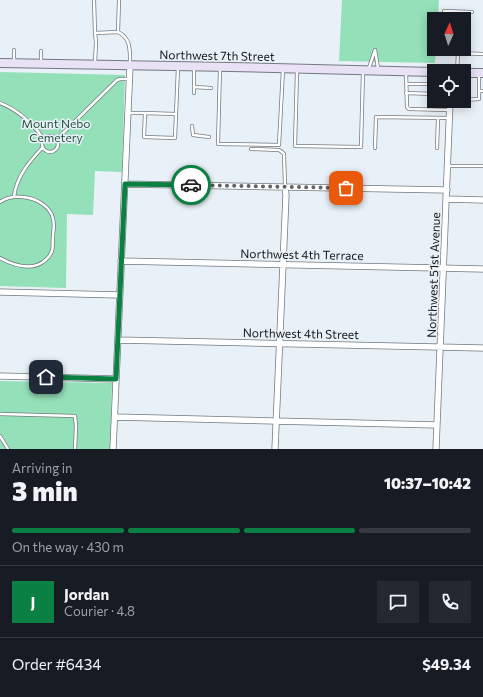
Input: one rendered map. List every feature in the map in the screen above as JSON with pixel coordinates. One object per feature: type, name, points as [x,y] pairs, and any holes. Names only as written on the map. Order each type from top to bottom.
[{"type":"main road","name":"Northwest 7th Street","points":[[0,63],[427,72]]},
{"type":"street","points":[[114,449],[130,66]]},
{"type":"street","name":"Northwest 51st Avenue","points":[[436,449],[450,110]]},
{"type":"street","points":[[125,184],[447,190]]},
{"type":"street","points":[[275,449],[286,195],[285,187]]},
{"type":"street","points":[[447,199],[483,200]]},
{"type":"street","name":"Northwest 4th Terrace","points":[[121,261],[483,269]]},
{"type":"street","points":[[0,292],[120,295]]},
{"type":"street","name":"Northwest 4th Street","points":[[118,340],[483,348]]},
{"type":"street","points":[[0,376],[116,379]]},
{"type":"street","points":[[115,417],[437,425]]},
{"type":"lane","points":[[94,0],[96,42],[95,65]]},
{"type":"lane","points":[[118,32],[119,0]]},
{"type":"lane","points":[[95,33],[118,32],[123,35],[130,46],[130,66]]},
{"type":"lane","points":[[14,50],[14,64]]},
{"type":"lane","points":[[297,69],[295,146],[361,147],[366,71],[375,50],[378,71]]},
{"type":"lane","points":[[41,51],[41,64]]},
{"type":"lane","points":[[471,54],[483,54]]},
{"type":"lane","points":[[145,113],[144,137],[175,138],[178,67]]},
{"type":"lane","points":[[194,67],[194,93]]},
{"type":"lane","points":[[220,67],[218,144],[279,145],[283,69]]},
{"type":"lane","points":[[406,72],[407,107],[409,109],[450,110]]},
{"type":"lane","points":[[471,100],[478,99],[481,73]]},
{"type":"lane","points":[[57,139],[117,80],[130,79]]},
{"type":"lane","points":[[406,84],[427,85]]},
{"type":"lane","points":[[194,87],[211,88]]},
{"type":"lane","points":[[406,93],[427,94]]},
{"type":"lane","points":[[0,103],[20,114],[44,138]]},
{"type":"lane","points":[[128,113],[175,114]]},
{"type":"lane","points":[[375,148],[376,117],[449,118]]},
{"type":"lane","points":[[437,148],[438,118]]},
{"type":"lane","points":[[192,126],[193,135],[209,137]]},
{"type":"lane","points":[[44,138],[50,136],[57,139]]},
{"type":"lane","points":[[14,196],[26,167],[42,148],[44,138]]},
{"type":"lane","points":[[42,148],[46,152],[54,151],[58,147],[57,139]]},
{"type":"lane","points":[[251,150],[279,150],[284,154],[285,187]]},
{"type":"lane","points":[[448,166],[483,166]]},
{"type":"lane","points":[[0,202],[14,196],[25,197],[36,201],[48,209],[53,217],[54,223],[52,250],[49,256],[42,263],[27,267],[0,258]]},
{"type":"lane","points":[[0,414],[75,416],[75,449]]},
{"type":"lane","points":[[0,436],[8,449]]},
{"type":"green space","points":[[342,0],[439,0],[438,12],[427,12],[427,56],[436,56],[435,63],[339,61]]},
{"type":"green space","name":"Mount Nebo Cemetery","points":[[0,72],[125,75],[122,172],[95,171],[93,215],[67,214],[66,288],[0,286]]},
{"type":"green space","points":[[0,381],[112,383],[110,449],[0,449]]},
{"type":"way so far","points":[[191,185],[346,188]]},
{"type":"route","points":[[46,377],[116,379],[125,184],[191,185]]}]
